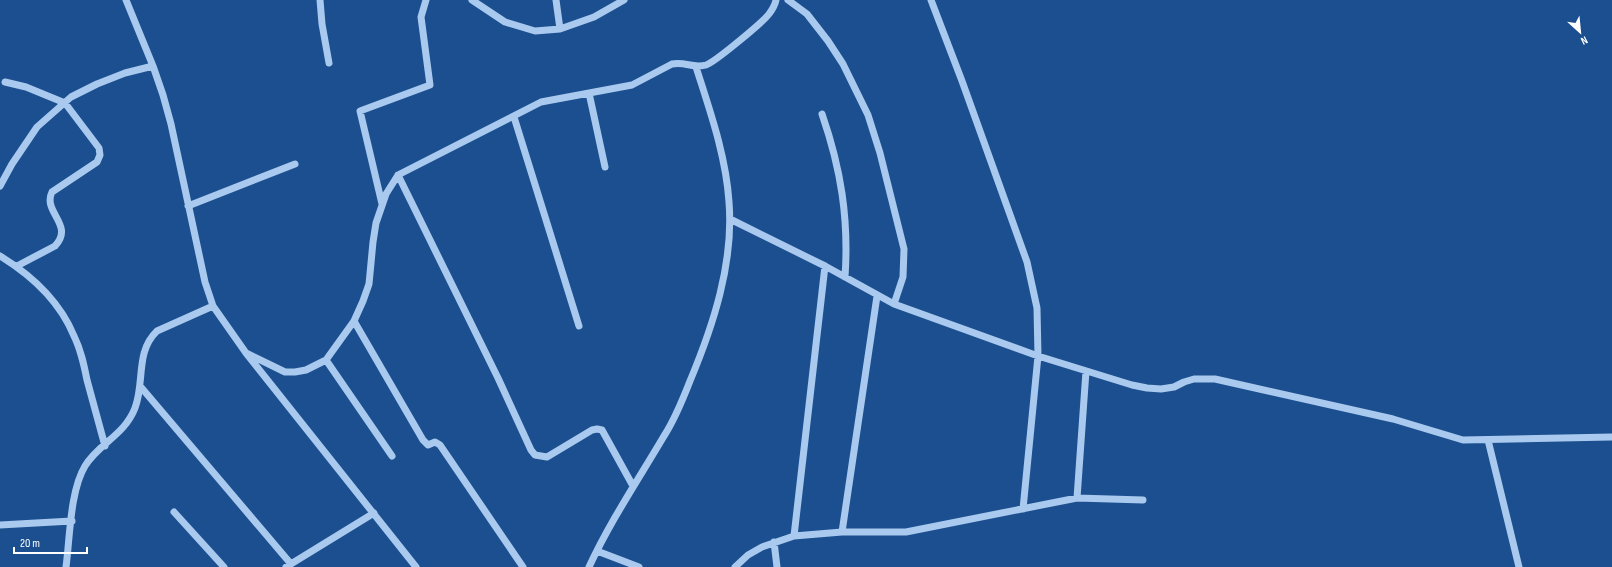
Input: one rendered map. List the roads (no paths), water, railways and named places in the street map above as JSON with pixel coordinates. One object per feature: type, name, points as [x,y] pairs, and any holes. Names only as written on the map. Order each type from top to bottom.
[{"type":"street","points":[[126,0],[153,66],[171,124],[204,282],[213,306],[246,353],[416,567]]},
{"type":"street","points":[[320,0],[322,24],[329,63]]},
{"type":"street","points":[[382,206],[360,111],[430,85],[421,17],[426,0]]},
{"type":"street","points":[[472,0],[505,22],[535,31],[560,29],[594,17],[615,2],[624,0]]},
{"type":"street","points":[[556,0],[560,29]]},
{"type":"street","points":[[246,353],[285,372],[306,370],[326,360],[354,321],[363,301],[369,284],[373,242],[382,206],[386,194],[398,175],[541,102],[632,85],[678,62],[696,67],[707,65],[769,15],[775,5],[776,0]]},
{"type":"street","points":[[788,0],[807,14],[828,41],[847,70],[868,115],[880,153],[904,249],[903,277],[894,304]]},
{"type":"street","points":[[931,0],[962,81],[1027,262],[1037,308],[1038,356],[1023,509]]},
{"type":"street","points":[[0,186],[12,164],[37,127],[71,97],[97,84],[125,73],[153,66]]},
{"type":"street","points":[[589,567],[610,524],[665,435],[685,395],[702,354],[715,313],[726,264],[730,219],[726,175],[696,67]]},
{"type":"street","points":[[5,82],[26,87],[65,103],[100,148],[100,155],[97,162],[52,192],[50,203],[62,229],[62,237],[60,242],[17,266]]},
{"type":"street","points":[[589,93],[605,167]]},
{"type":"street","points":[[822,114],[833,147],[843,194],[847,250],[846,277]]},
{"type":"street","points":[[514,116],[578,326]]},
{"type":"street","points":[[188,206],[295,164]]},
{"type":"street","points":[[398,175],[498,378],[531,450],[535,455],[547,457],[592,430],[602,430],[634,486]]},
{"type":"street","points":[[730,219],[825,266],[894,304],[1038,356],[1132,385],[1161,389],[1194,379],[1214,379],[1393,419],[1463,440],[1612,437]]},
{"type":"street","points":[[0,256],[17,266],[49,297],[62,314],[74,335],[84,364],[105,446]]},
{"type":"street","points":[[794,536],[825,266]]},
{"type":"street","points":[[842,532],[877,296]]},
{"type":"street","points":[[66,567],[75,493],[85,466],[119,433],[128,421],[138,398],[143,353],[146,344],[150,337],[157,331],[213,306]]},
{"type":"street","points":[[354,321],[423,440],[428,446],[434,442],[440,445],[523,567]]},
{"type":"street","points":[[326,360],[392,456]]},
{"type":"street","points":[[1077,498],[1086,370]]},
{"type":"street","points":[[140,386],[289,565],[374,513]]},
{"type":"street","points":[[1488,440],[1519,567]]},
{"type":"street","points":[[735,567],[748,555],[774,542],[794,536],[842,532],[906,532],[1077,498],[1143,500]]},
{"type":"street","points":[[174,512],[224,567]]},
{"type":"street","points":[[0,525],[72,521]]},
{"type":"street","points":[[774,542],[777,567]]},
{"type":"street","points":[[597,551],[639,567]]}]
